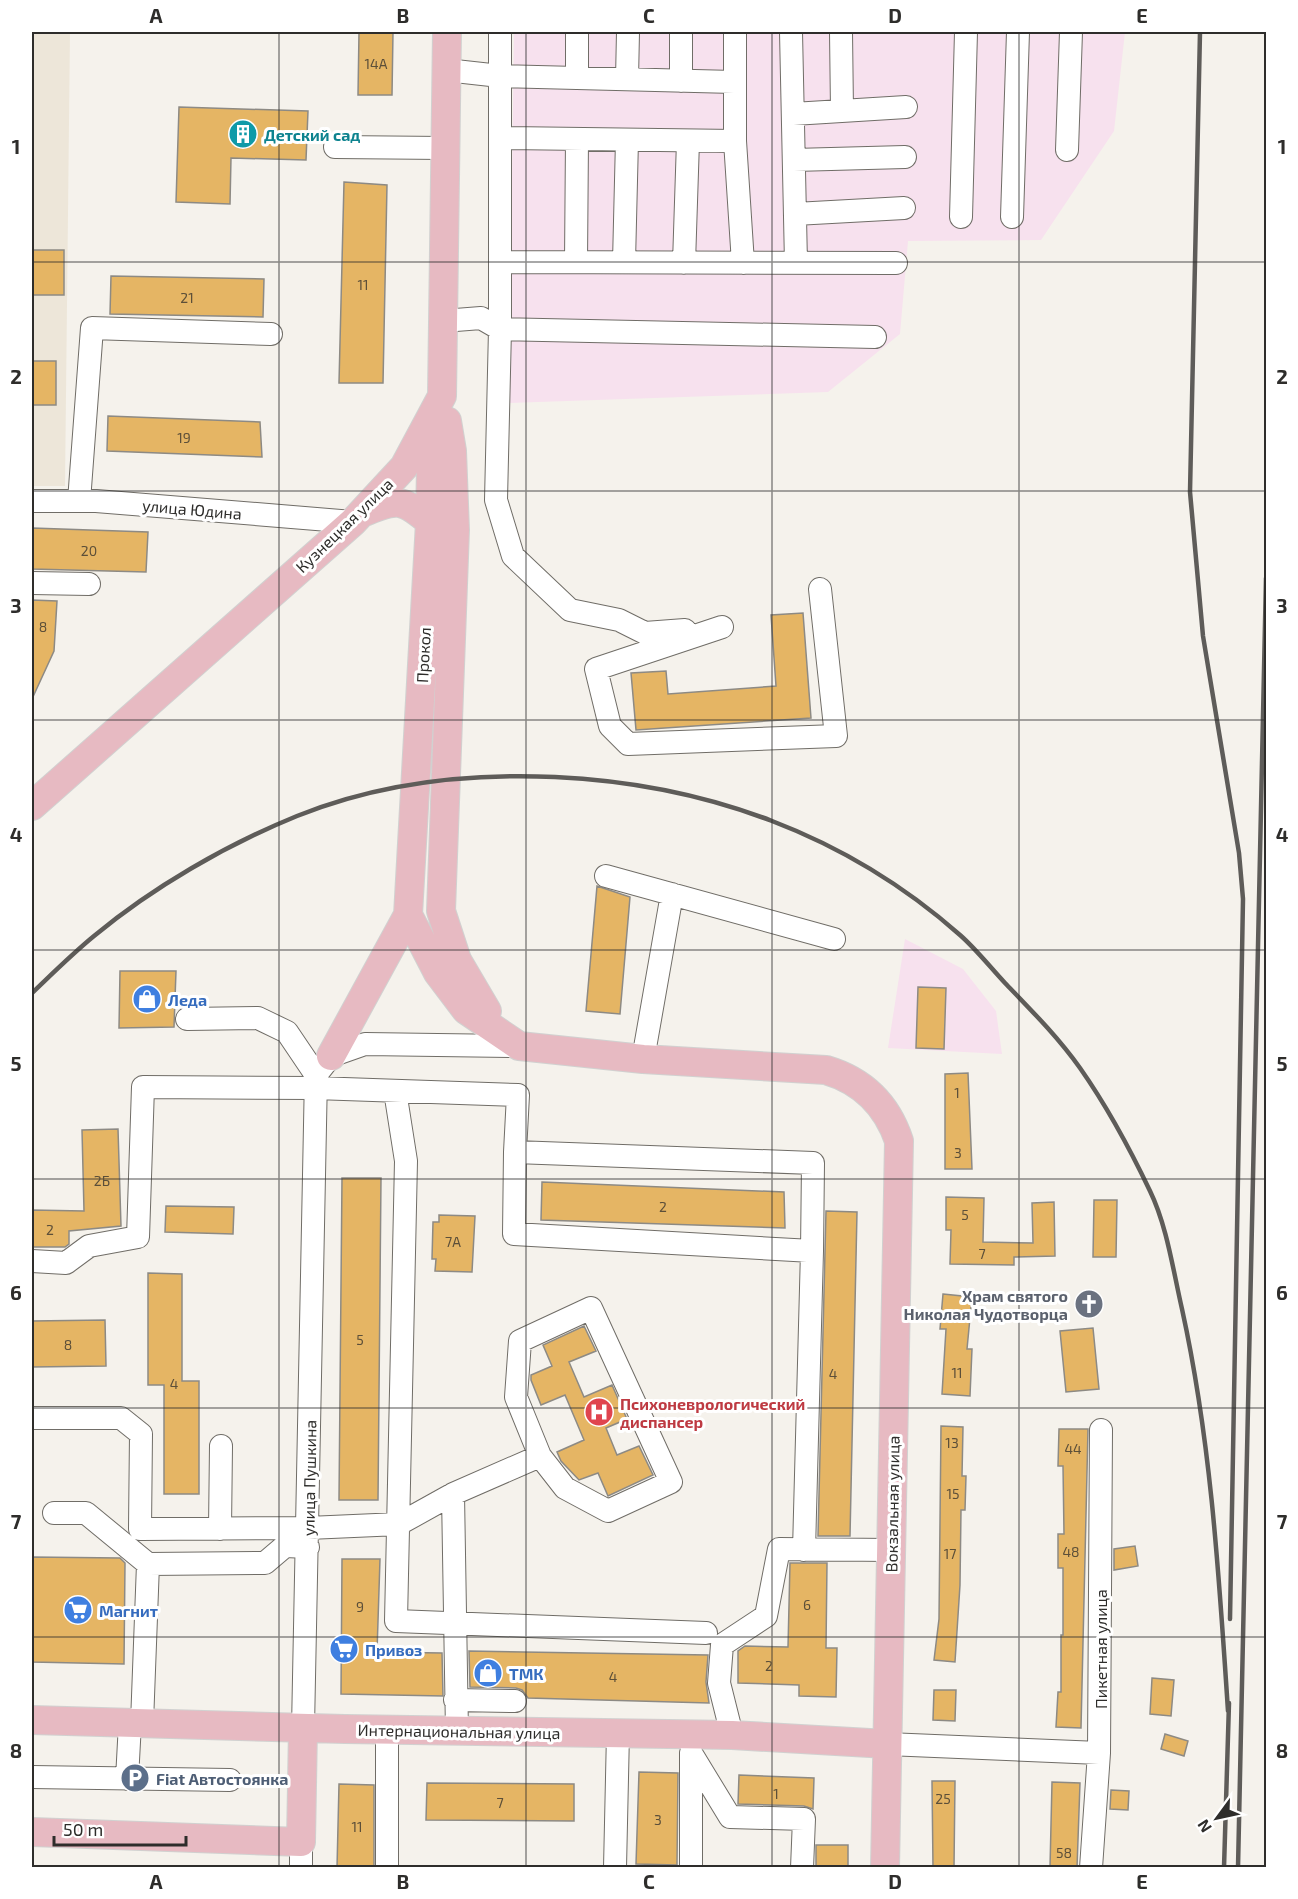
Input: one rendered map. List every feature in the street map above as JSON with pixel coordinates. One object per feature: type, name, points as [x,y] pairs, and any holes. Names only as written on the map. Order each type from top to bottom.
[{"type":"main road","name":"Кузнецкая улица","points":[[32,806],[357,518],[404,467],[442,396],[447,32]]},
{"type":"main road","name":"Прокол","points":[[408,915],[430,522],[431,466],[442,396]]},
{"type":"main road","points":[[442,396],[452,451],[455,530],[441,911],[457,960],[481,1004],[519,1046]]},
{"type":"main road","points":[[357,518],[386,503],[408,504],[430,522]]},
{"type":"main road","points":[[408,915],[438,973],[466,1010],[519,1046],[643,1059]]},
{"type":"main road","points":[[320,1073],[408,915]]},
{"type":"main road","name":"Вокзальная улица","points":[[643,1059],[826,1070],[838,1074],[870,1093],[883,1107],[899,1141],[885,1868]]},
{"type":"main road","name":"Интернациональная улица","points":[[32,1720],[387,1730],[618,1733],[690,1744],[732,1735],[887,1744]]},
{"type":"main road","name":"улица Пушкина","points":[[301,1855],[303,1728]]},
{"type":"main road","points":[[32,1832],[301,1855]]},
{"type":"street","points":[[500,32],[500,329],[496,500],[513,556],[570,610],[620,620],[645,633],[722,627],[596,669],[610,726],[628,744],[836,736],[820,589]]},
{"type":"street","points":[[577,32],[577,78]]},
{"type":"street","points":[[627,32],[627,79]]},
{"type":"street","points":[[681,32],[681,81]]},
{"type":"street","points":[[735,32],[735,141],[742,263]]},
{"type":"street","points":[[791,32],[796,263]]},
{"type":"street","points":[[841,32],[842,111]]},
{"type":"street","points":[[961,217],[966,32]]},
{"type":"street","points":[[1012,217],[1018,32]]},
{"type":"street","points":[[1067,150],[1071,32]]},
{"type":"street","points":[[446,70],[500,76],[734,82]]},
{"type":"street","points":[[793,114],[906,107]]},
{"type":"street","points":[[500,138],[735,141]]},
{"type":"street","points":[[576,262],[577,139]]},
{"type":"street","points":[[624,262],[627,140]]},
{"type":"street","points":[[684,262],[688,141]]},
{"type":"street","points":[[335,147],[444,148]]},
{"type":"street","points":[[794,160],[904,156]]},
{"type":"street","points":[[795,214],[904,207]]},
{"type":"street","points":[[500,262],[896,263]]},
{"type":"street","points":[[443,321],[480,318],[500,329],[875,337]]},
{"type":"street","points":[[79,501],[92,327],[271,334]]},
{"type":"street","name":"улица Юдина","points":[[32,501],[79,501],[357,518]]},
{"type":"street","points":[[32,583],[88,584]]},
{"type":"street","points":[[606,876],[834,939]]},
{"type":"street","points":[[643,1059],[672,894]]},
{"type":"street","points":[[187,1019],[258,1018],[287,1032],[320,1073]]},
{"type":"street","points":[[320,1073],[364,1044],[519,1046]]},
{"type":"street","points":[[32,1261],[66,1263],[89,1245],[138,1237],[143,1087],[320,1073],[395,1091],[518,1095],[514,1234],[812,1251]]},
{"type":"street","name":"улица Пушкина","points":[[303,1728],[320,1073]]},
{"type":"street","points":[[395,1091],[406,1161],[396,1621],[706,1633]]},
{"type":"street","points":[[515,1152],[813,1162],[804,1550]]},
{"type":"street","points":[[591,1308],[671,1482],[608,1511],[565,1488],[540,1456],[516,1397],[520,1341],[591,1308]]},
{"type":"street","points":[[32,1418],[121,1418],[141,1434],[140,1529],[220,1529],[308,1537]]},
{"type":"street","name":"Пикетная улица","points":[[1091,1868],[1099,1753],[1101,1430]]},
{"type":"street","points":[[220,1446],[220,1529]]},
{"type":"street","points":[[54,1513],[86,1513],[148,1564],[265,1563],[285,1546],[308,1537],[399,1524],[453,1494],[540,1456]]},
{"type":"street","points":[[453,1494],[457,1731]]},
{"type":"street","points":[[732,1735],[719,1683],[722,1645],[766,1616],[779,1549],[891,1550]]},
{"type":"street","points":[[127,1779],[136,1723],[148,1564]]},
{"type":"street","points":[[455,1701],[515,1701]]},
{"type":"street","points":[[387,1730],[387,1868]]},
{"type":"street","points":[[615,1868],[618,1733]]},
{"type":"street","points":[[690,1744],[691,1868]]},
{"type":"street","points":[[690,1744],[730,1817],[804,1819],[802,1868]]},
{"type":"street","points":[[887,1744],[1099,1753]]},
{"type":"street","points":[[32,1778],[230,1780]]},
{"type":"shaded area","points":[[32,32],[70,32],[65,486],[32,486]]},
{"type":"shaded area","points":[[514,32],[1125,32],[1114,131],[1041,240],[908,241],[900,334],[828,392],[509,403]]},
{"type":"shaded area","points":[[905,939],[963,969],[996,1011],[1002,1054],[888,1048]]},
{"type":"building","points":[[359,32],[393,32],[392,95],[358,95]]},
{"type":"building","name":"Детский сад","points":[[179,107],[308,111],[306,160],[231,158],[230,204],[176,202]]},
{"type":"building","points":[[344,182],[387,185],[383,383],[339,383]]},
{"type":"building","points":[[32,250],[64,250],[64,295],[32,295]]},
{"type":"building","points":[[111,276],[264,279],[263,317],[110,314]]},
{"type":"building","points":[[32,361],[56,361],[56,405],[32,405]]},
{"type":"building","points":[[108,416],[260,422],[262,457],[107,451]]},
{"type":"building","points":[[32,528],[148,532],[146,572],[32,569]]},
{"type":"building","points":[[32,600],[57,601],[54,651],[32,699]]},
{"type":"building","points":[[803,613],[811,718],[636,730],[631,673],[666,671],[668,694],[776,686],[771,615]]},
{"type":"building","points":[[597,886],[630,897],[620,1014],[586,1011]]},
{"type":"building","name":"Леда","points":[[120,971],[176,971],[174,1027],[119,1028]]},
{"type":"building","points":[[918,987],[946,988],[944,1049],[916,1048]]},
{"type":"building","points":[[968,1073],[972,1169],[945,1169],[945,1074]]},
{"type":"building","points":[[118,1129],[121,1226],[69,1231],[69,1244],[65,1247],[32,1247],[32,1210],[84,1211],[82,1130]]},
{"type":"building","points":[[342,1178],[381,1178],[378,1500],[339,1500]]},
{"type":"building","points":[[542,1182],[784,1192],[785,1228],[541,1220]]},
{"type":"building","points":[[946,1197],[984,1198],[983,1242],[1033,1243],[1032,1203],[1054,1202],[1055,1256],[1014,1257],[1014,1265],[950,1264],[951,1230],[946,1230]]},
{"type":"building","points":[[1094,1200],[1117,1200],[1116,1257],[1093,1257]]},
{"type":"building","points":[[166,1206],[234,1207],[233,1234],[165,1232]]},
{"type":"building","points":[[826,1211],[857,1212],[850,1536],[818,1536]]},
{"type":"building","points":[[439,1215],[475,1216],[472,1272],[435,1271],[436,1259],[432,1259],[433,1222],[439,1222]]},
{"type":"building","points":[[148,1273],[182,1274],[182,1381],[199,1381],[199,1494],[164,1494],[164,1385],[148,1385]]},
{"type":"building","points":[[943,1294],[972,1297],[967,1349],[972,1349],[970,1396],[942,1394],[946,1329],[940,1329]]},
{"type":"building","points":[[105,1320],[106,1366],[32,1367],[32,1321]]},
{"type":"building","name":"Психоневрологический диспансер","points":[[584,1326],[596,1351],[569,1362],[584,1397],[612,1385],[627,1419],[606,1428],[617,1455],[639,1446],[653,1475],[608,1496],[598,1473],[579,1480],[561,1461],[557,1452],[584,1440],[565,1395],[541,1405],[531,1380],[531,1375],[552,1366],[543,1345]]},
{"type":"building","points":[[1093,1328],[1099,1389],[1066,1392],[1060,1331]]},
{"type":"building","points":[[941,1426],[963,1427],[962,1476],[966,1476],[965,1510],[961,1510],[960,1585],[955,1662],[934,1660],[939,1619]]},
{"type":"building","points":[[1059,1429],[1088,1429],[1081,1728],[1056,1727],[1058,1692],[1061,1692],[1061,1635],[1063,1635],[1063,1568],[1058,1568],[1058,1534],[1064,1534],[1063,1466],[1058,1466]]},
{"type":"building","points":[[1135,1546],[1138,1566],[1114,1570],[1114,1549]]},
{"type":"building","name":"Магнит","points":[[32,1557],[120,1558],[125,1563],[124,1664],[32,1662]]},
{"type":"building","points":[[342,1559],[380,1559],[377,1652],[442,1653],[443,1696],[341,1694]]},
{"type":"building","points":[[790,1563],[827,1563],[826,1648],[837,1648],[836,1697],[799,1696],[799,1685],[738,1683],[738,1651],[745,1646],[788,1647]]},
{"type":"building","points":[[469,1651],[708,1655],[706,1682],[709,1703],[528,1698],[522,1690],[516,1688],[470,1687]]},
{"type":"building","points":[[1152,1678],[1174,1680],[1171,1716],[1150,1714]]},
{"type":"building","points":[[934,1690],[956,1690],[955,1721],[933,1720]]},
{"type":"building","points":[[1165,1734],[1188,1741],[1184,1756],[1161,1749]]},
{"type":"building","points":[[639,1772],[678,1773],[677,1865],[636,1864]]},
{"type":"building","points":[[739,1775],[814,1778],[813,1809],[804,1806],[738,1804]]},
{"type":"building","points":[[932,1781],[955,1781],[954,1868],[933,1868]]},
{"type":"building","points":[[1052,1782],[1080,1783],[1077,1868],[1050,1868]]},
{"type":"building","points":[[427,1783],[574,1784],[574,1821],[426,1820]]},
{"type":"building","points":[[339,1784],[374,1785],[374,1868],[337,1868]]},
{"type":"building","points":[[1111,1790],[1129,1791],[1128,1810],[1110,1809]]},
{"type":"building","points":[[816,1845],[848,1845],[848,1868],[816,1868]]},
{"type":"railway","points":[[1200,32],[1190,492],[1203,636],[1239,853],[1243,899],[1230,1619]]},
{"type":"railway","points":[[1238,1868],[1266,578]]},
{"type":"railway","points":[[32,993],[78,950],[117,918],[165,884],[217,854],[270,827],[328,805],[360,795],[424,783],[522,776],[611,782],[666,790],[719,803],[771,821],[822,842],[870,869],[916,900],[960,935],[1072,1057],[1108,1112],[1156,1205],[1172,1264],[1200,1409],[1212,1509],[1228,1711]]},
{"type":"railway","points":[[1224,1868],[1229,1703]]},
{"type":"place","name":"Детский сад","points":[[243,134]]},
{"type":"place","name":"Леда","points":[[147,999]]},
{"type":"place","name":"Храм святого Николая Чудотворца","points":[[1089,1304]]},
{"type":"place","name":"Психоневрологический диспансер","points":[[599,1412]]},
{"type":"place","name":"Магнит","points":[[78,1610]]},
{"type":"place","name":"Привоз","points":[[344,1649]]},
{"type":"place","name":"ТМК","points":[[488,1673]]},
{"type":"place","name":"Fiat Автостоянка","points":[[135,1778]]}]
